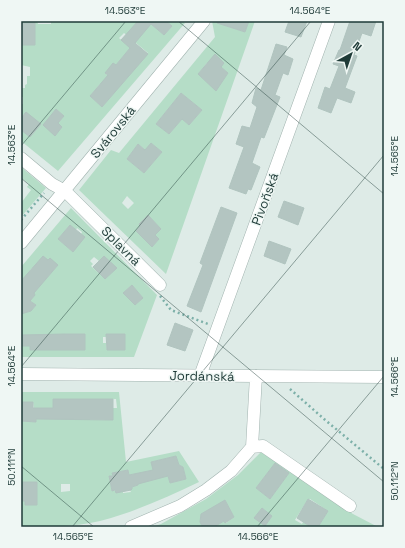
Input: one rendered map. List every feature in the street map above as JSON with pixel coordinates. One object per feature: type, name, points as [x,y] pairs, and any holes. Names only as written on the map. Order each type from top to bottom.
[{"type":"street","name":"Pivoňská","points":[[200,376],[329,21]]},
{"type":"street","name":"Svárovská","points":[[21,243],[65,191],[198,23]]},
{"type":"street","name":"Splavná","points":[[21,158],[52,184],[65,191],[160,285]]},
{"type":"street","name":"Jordánská","points":[[21,374],[384,376]]},
{"type":"street","points":[[131,527],[180,506],[206,490],[231,471],[252,447],[256,376]]},
{"type":"street","points":[[252,447],[263,446],[350,506]]},
{"type":"path","points":[[21,220],[52,184]]},
{"type":"path","points":[[160,285],[160,297],[171,310],[218,328]]},
{"type":"path","points":[[271,376],[291,389],[324,420],[384,469]]},
{"type":"green space","points":[[21,21],[37,21],[38,24],[51,24],[51,21],[138,21],[134,26],[150,23],[164,35],[172,26],[166,21],[182,21],[185,23],[58,171],[21,141],[21,130],[30,137],[41,124],[24,114],[21,117],[21,104],[23,104],[23,97],[21,97],[21,88],[25,88],[25,85],[27,84],[27,76],[30,76],[30,67],[21,65],[21,45],[35,45],[35,23],[21,23]],"holes":[[[124,33],[148,53],[120,86],[105,73],[116,65],[132,46],[126,44],[119,38]],[[100,84],[113,94],[102,107],[90,96]],[[56,109],[64,116],[58,123],[62,127],[55,135],[51,128],[45,123]]]},
{"type":"green space","points":[[212,21],[227,21],[226,26],[245,32],[249,21],[255,21],[166,274],[79,190],[111,150],[119,153],[215,37]],"holes":[[[207,63],[217,72],[221,67],[228,73],[216,90],[198,74]],[[181,93],[202,110],[189,125],[182,119],[169,134],[156,124]],[[151,143],[162,152],[144,173],[127,159],[138,144],[148,152]],[[127,196],[134,203],[128,209],[122,203]],[[148,215],[161,229],[155,235],[159,239],[152,247],[136,231],[140,226],[139,224]]]},
{"type":"green space","points":[[21,167],[46,188],[21,217],[21,203],[31,190],[27,187],[29,184],[23,179],[21,181]]},
{"type":"green space","points":[[71,208],[157,295],[134,357],[21,357],[21,346],[30,346],[30,350],[46,350],[46,335],[21,335],[21,311],[29,311],[36,305],[30,301],[35,295],[21,283],[21,267]],"holes":[[[70,225],[76,230],[77,228],[82,232],[73,252],[58,239]],[[104,256],[116,268],[105,279],[91,266],[93,264],[90,261],[94,257],[99,261]],[[48,260],[58,265],[45,280],[40,276],[28,274],[31,269]],[[132,285],[143,298],[135,305],[123,293]],[[65,334],[85,334],[85,350],[65,350]],[[107,334],[125,334],[125,350],[107,350],[106,343],[103,343],[103,337],[106,337]]]},
{"type":"green space","points":[[21,392],[119,392],[126,462],[179,451],[199,482],[138,509],[100,521],[70,526],[21,527],[21,501],[25,501],[26,505],[37,505],[21,482],[21,421],[36,422],[33,402],[21,402]],"holes":[[[54,399],[71,399],[53,419]],[[116,399],[117,408],[113,408],[113,420],[90,420],[90,400]],[[176,456],[179,465],[183,467],[186,479],[170,483],[168,476],[151,462]],[[128,470],[129,475],[135,474],[138,485],[132,487],[130,490],[131,492],[123,493],[123,491],[112,491],[109,477],[113,476],[112,473]],[[61,484],[70,484],[70,491],[61,492]]]},
{"type":"green space","points":[[261,452],[353,514],[378,527],[318,527],[328,511],[308,499],[295,520],[302,524],[303,522],[311,527],[214,527],[224,521],[226,523],[234,517],[225,500],[200,520],[202,526],[208,524],[210,527],[152,527],[161,524],[206,499],[238,475]],"holes":[[[275,463],[289,473],[270,499],[256,488]],[[262,508],[272,516],[265,526],[255,518]]]},
{"type":"building","points":[[138,21],[166,21],[172,26],[164,35],[151,24],[135,43],[148,54],[102,107],[90,96],[108,75],[105,73],[113,63],[116,65],[130,48],[121,40]]},
{"type":"building","points":[[217,21],[249,21],[245,32],[217,23]]},
{"type":"building","points":[[289,21],[307,21],[301,37],[285,32]]},
{"type":"building","points":[[350,21],[376,21],[371,36],[362,33],[354,55],[357,56],[345,88],[355,92],[351,103],[337,98],[331,113],[318,108],[325,87],[330,89],[339,66],[333,64],[340,50]]},
{"type":"building","points":[[21,23],[35,23],[35,45],[21,45]]},
{"type":"building","points":[[276,44],[287,47],[284,55],[293,59],[288,75],[283,73],[275,95],[280,97],[264,138],[261,137],[252,163],[260,167],[251,190],[248,189],[246,194],[229,188],[244,147],[236,144],[242,126],[250,128],[257,107],[252,103],[256,88],[261,90]]},
{"type":"building","points":[[215,54],[224,63],[221,67],[228,73],[216,91],[198,74]]},
{"type":"building","points":[[181,93],[202,110],[189,125],[182,119],[169,134],[156,124]]},
{"type":"building","points":[[56,109],[64,116],[58,123],[62,127],[55,136],[43,125]]},
{"type":"building","points":[[26,112],[41,124],[30,137],[21,130],[21,118]]},
{"type":"building","points":[[151,143],[162,152],[144,173],[127,159],[138,144],[145,150]]},
{"type":"building","points":[[284,201],[304,208],[298,225],[278,217]]},
{"type":"building","points":[[221,207],[237,213],[201,312],[187,306],[203,265],[200,263]]},
{"type":"building","points":[[148,215],[161,229],[155,235],[159,239],[152,247],[136,231],[140,226],[139,224]]},
{"type":"building","points":[[70,225],[85,237],[73,252],[58,239]]},
{"type":"building","points":[[269,241],[291,249],[285,264],[264,256]]},
{"type":"building","points":[[43,256],[48,260],[50,258],[58,265],[34,293],[35,295],[30,301],[36,305],[31,311],[21,314],[21,281]]},
{"type":"building","points":[[104,256],[117,268],[105,279],[93,267]]},
{"type":"building","points":[[132,285],[143,298],[135,305],[123,293]]},
{"type":"building","points":[[175,323],[193,330],[185,351],[167,345]]},
{"type":"building","points":[[85,334],[85,350],[30,350],[30,346],[21,346],[21,335]]},
{"type":"building","points":[[106,334],[125,334],[125,350],[107,350]]},
{"type":"building","points":[[53,399],[113,399],[113,420],[36,419],[36,422],[21,421],[21,402],[33,402],[33,408],[53,408]]},
{"type":"building","points":[[176,456],[179,465],[183,467],[186,479],[170,483],[168,476],[138,484],[132,487],[131,490],[116,493],[115,490],[112,491],[109,476],[113,476],[112,473],[128,470],[129,475],[153,470],[151,462]]},
{"type":"building","points":[[275,463],[289,473],[270,499],[256,488]]},
{"type":"building","points":[[21,482],[37,482],[37,505],[25,505],[25,501],[21,501]]},
{"type":"building","points":[[308,499],[328,511],[318,527],[311,527],[297,518]]},
{"type":"building","points":[[225,500],[234,517],[225,523],[224,521],[214,527],[202,526],[200,522],[201,514]]},
{"type":"building","points":[[262,508],[272,516],[265,526],[254,518]]}]
